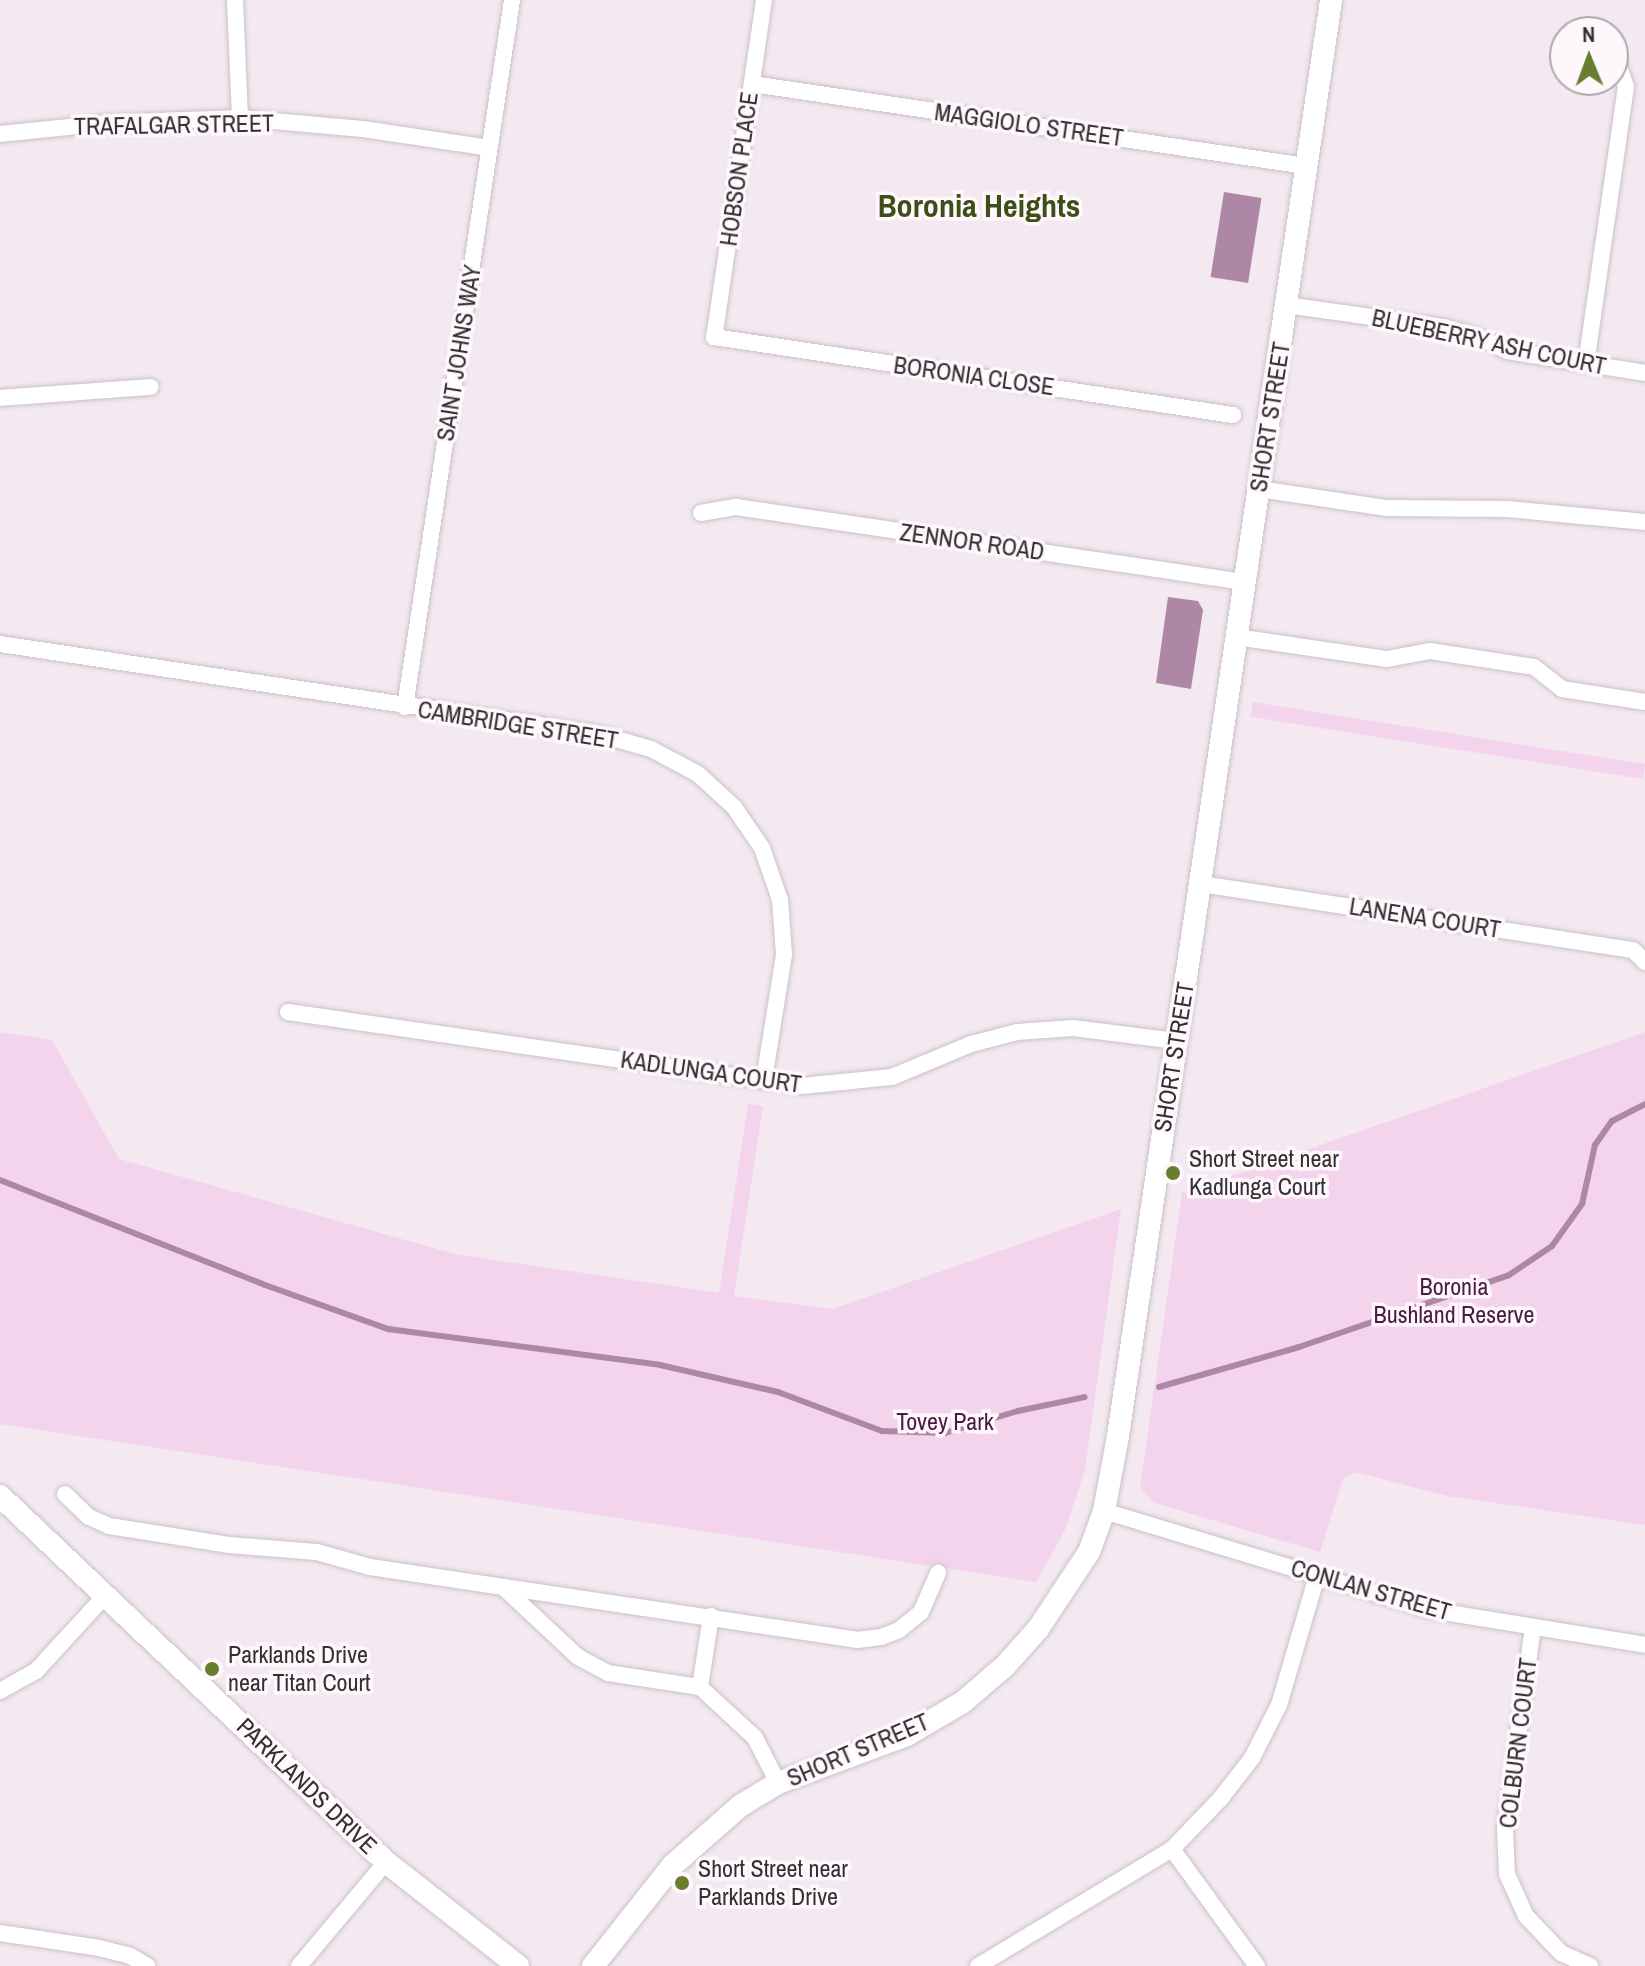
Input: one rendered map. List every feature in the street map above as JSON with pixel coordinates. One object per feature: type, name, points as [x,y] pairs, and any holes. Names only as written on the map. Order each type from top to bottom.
[{"type":"street","points":[[235,0],[240,118]]},
{"type":"street","name":"SAINT JOHNS WAY","points":[[405,707],[512,0]]},
{"type":"street","name":"HOBSON PLACE","points":[[714,337],[764,0]]},
{"type":"street","name":"SHORT STREET","points":[[593,1966],[673,1865],[701,1837],[778,1783],[907,1735],[963,1702],[1005,1666],[1038,1629],[1089,1552],[1104,1511],[1201,884],[1331,0]]},
{"type":"street","name":"MAGGIOLO STREET","points":[[752,84],[1306,166]]},
{"type":"street","points":[[1586,364],[1625,96]]},
{"type":"street","name":"TRAFALGAR STREET","points":[[0,134],[109,123],[240,118],[363,129],[490,148]]},
{"type":"street","name":"BLUEBERRY ASH COURT","points":[[1286,305],[1443,327],[1479,337],[1508,351],[1645,373]]},
{"type":"street","name":"BORONIA CLOSE","points":[[714,337],[1233,415]]},
{"type":"street","points":[[0,398],[151,387]]},
{"type":"street","points":[[1259,489],[1386,508],[1507,509],[1645,522]]},
{"type":"street","name":"ZENNOR ROAD","points":[[701,513],[736,507],[1244,582]]},
{"type":"street","points":[[1236,637],[1387,659],[1430,651],[1534,667],[1562,689],[1645,702]]},
{"type":"street","name":"CAMBRIDGE STREET","points":[[0,644],[599,734],[651,749],[698,774],[734,807],[762,848],[780,900],[784,955],[764,1080]]},
{"type":"street","name":"LANENA COURT","points":[[1201,884],[1633,950],[1645,962]]},
{"type":"street","name":"KADLUNGA COURT","points":[[288,1012],[802,1086],[892,1077],[971,1044],[1017,1032],[1073,1028],[1176,1041]]},
{"type":"street","points":[[65,1494],[89,1517],[109,1526],[229,1545],[317,1552],[370,1567],[711,1616],[832,1637],[881,1637],[899,1630],[921,1612],[938,1573]]},
{"type":"street","name":"PARKLANDS DRIVE","points":[[0,1496],[386,1862],[518,1966]]},
{"type":"street","name":"CONLAN STREET","points":[[1104,1511],[1430,1610],[1645,1645]]},
{"type":"street","points":[[978,1966],[1172,1849],[1221,1798],[1252,1758],[1279,1705],[1317,1576]]},
{"type":"street","points":[[503,1587],[578,1657],[608,1673],[700,1687]]},
{"type":"street","points":[[0,1691],[36,1671],[106,1595]]},
{"type":"street","points":[[711,1616],[700,1687],[708,1699],[755,1738],[778,1783]]},
{"type":"street","name":"COLBURN COURT","points":[[1533,1627],[1505,1830],[1507,1874],[1526,1916],[1561,1953],[1590,1966]]},
{"type":"street","points":[[1172,1849],[1257,1966]]},
{"type":"street","points":[[299,1966],[386,1862]]},
{"type":"street","points":[[0,1933],[99,1948],[130,1956],[147,1966]]},
{"type":"green space","points":[[1253,702],[1645,764],[1643,779],[1251,717]]},
{"type":"green space","name":"Tovey Park","points":[[0,1032],[52,1040],[119,1159],[455,1254],[719,1293],[748,1104],[763,1106],[734,1296],[832,1309],[1121,1209],[1085,1470],[1065,1530],[1036,1582],[0,1424]]},
{"type":"green space","name":"Boronia Bushland Reserve","points":[[1645,1032],[1645,1525],[1447,1496],[1355,1472],[1343,1479],[1320,1552],[1155,1503],[1140,1488],[1182,1193]]},
{"type":"shaded area","points":[[1224,192],[1262,198],[1248,283],[1211,277]]},
{"type":"shaded area","points":[[1168,597],[1198,601],[1203,610],[1191,689],[1156,683]]},
{"type":"waterway","points":[[1159,1387],[1299,1347],[1509,1275],[1552,1246],[1582,1204],[1595,1145],[1612,1121],[1645,1104]]},
{"type":"waterway","points":[[0,1180],[265,1285],[388,1329],[660,1365],[778,1392],[882,1431],[945,1433],[1018,1411],[1085,1397]]},
{"type":"place","name":"Short Street near Kadlunga Court","points":[[1173,1173]]},
{"type":"place","name":"Parklands Drive near Titan Court","points":[[212,1669]]},
{"type":"place","name":"Short Street near Parklands Drive","points":[[682,1883]]},
{"type":"district","name":"Boronia Heights","points":[[979,206]]}]
